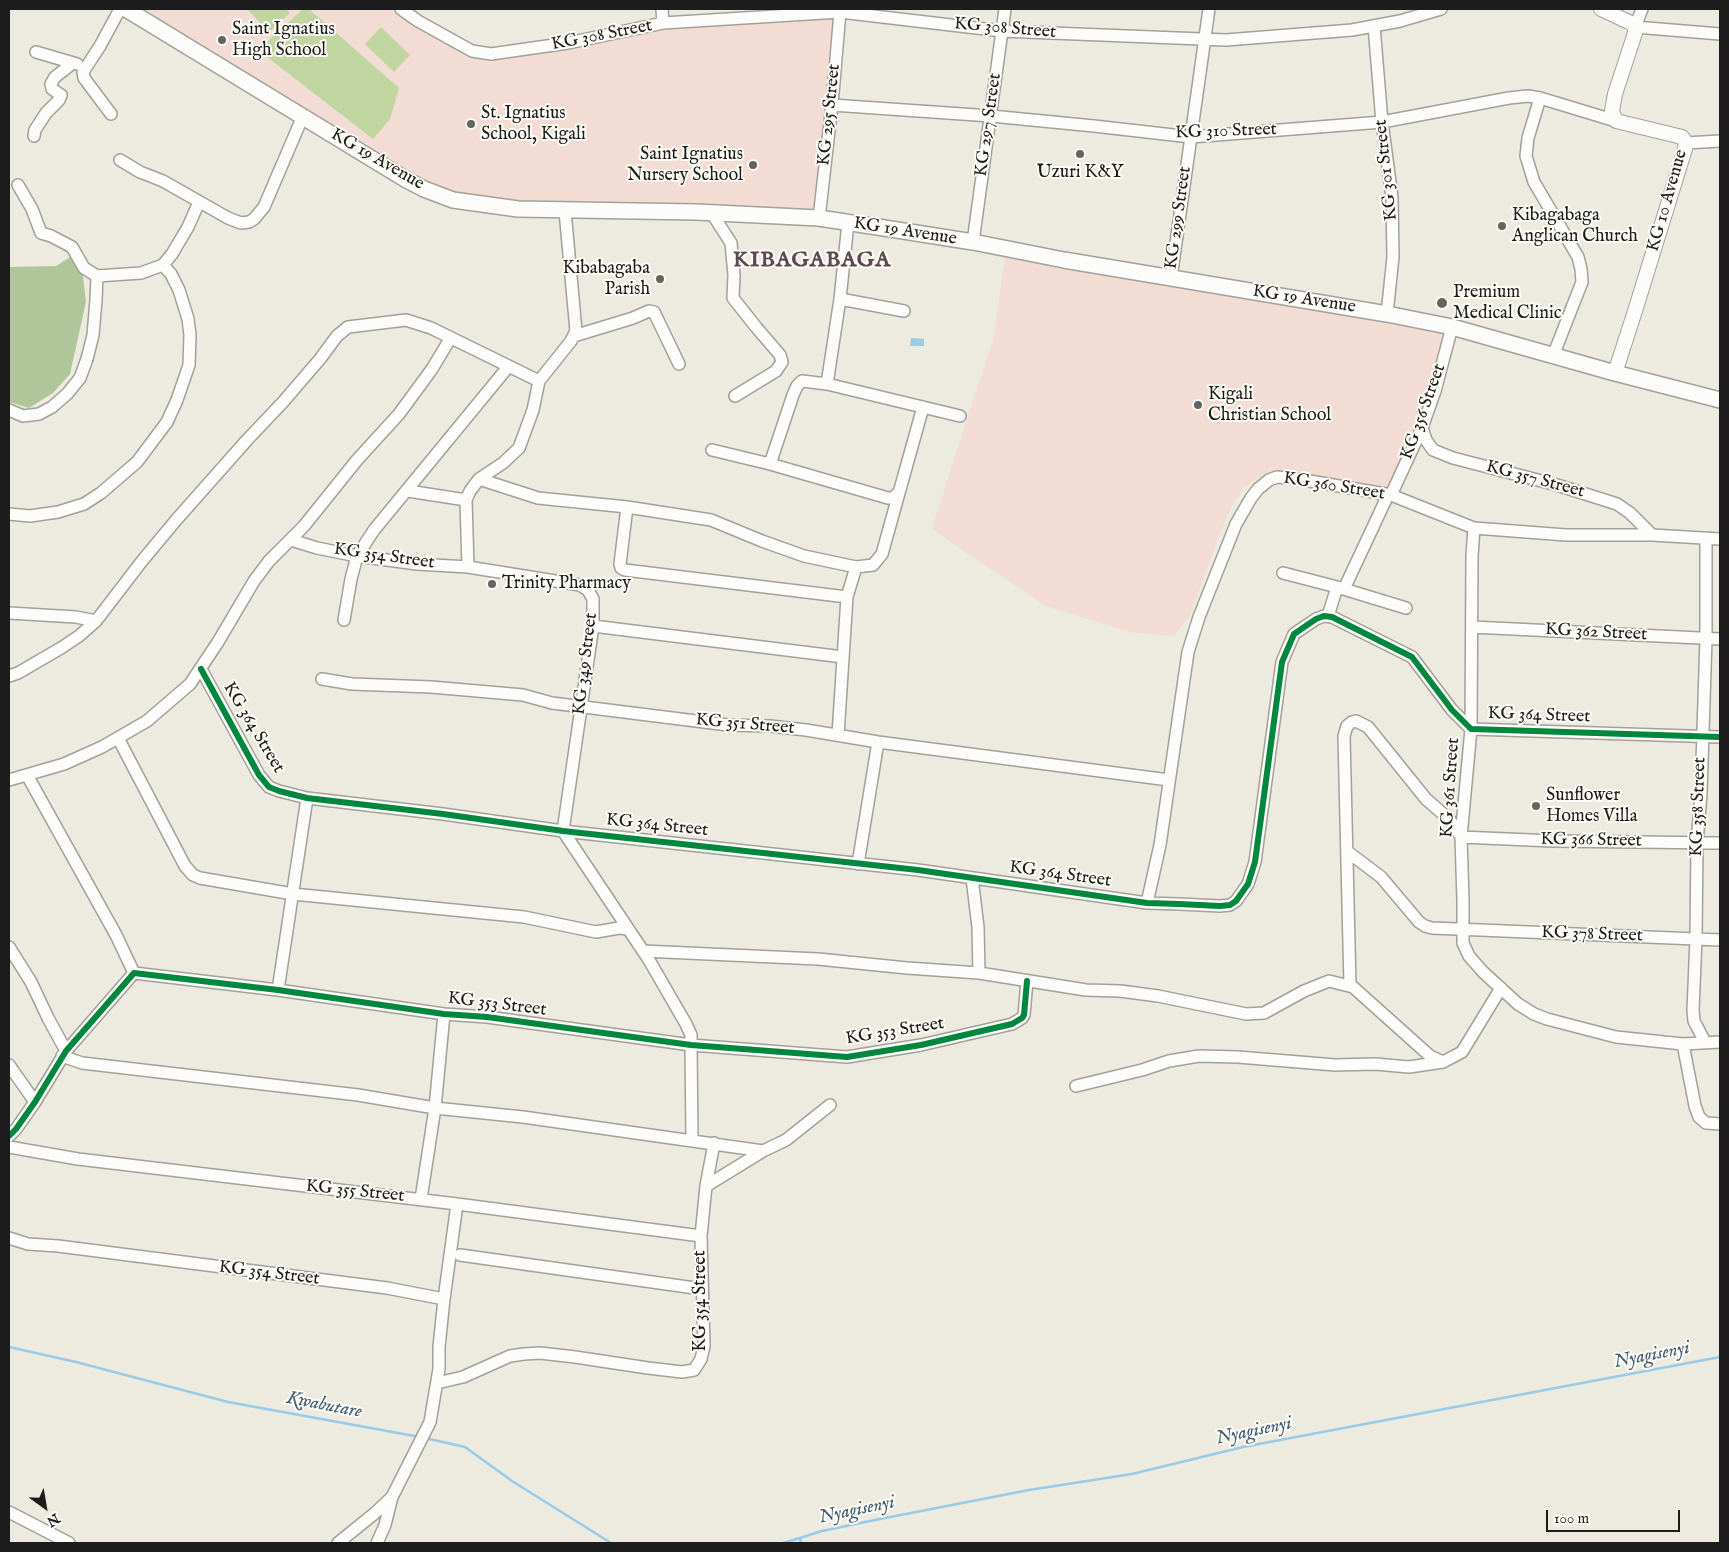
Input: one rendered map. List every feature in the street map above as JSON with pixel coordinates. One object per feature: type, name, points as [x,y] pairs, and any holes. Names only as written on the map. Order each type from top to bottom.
[{"type":"main road","name":"KG 19 Avenue","points":[[126,9],[405,179],[453,200],[495,207],[565,211],[710,212],[819,218],[973,242],[1064,260],[1387,314],[1452,327],[1615,373],[1720,400]]},
{"type":"street","points":[[112,114],[84,78],[83,72],[120,9]]},
{"type":"street","name":"KG 308 Street","points":[[401,9],[418,21],[472,51],[491,54],[568,43],[663,23],[840,12],[1002,31],[1226,40],[1352,30],[1407,19],[1441,9]]},
{"type":"street","points":[[662,9],[663,23]]},
{"type":"street","name":"KG 297 Street","points":[[973,242],[1005,9]]},
{"type":"street","name":"KG 299 Street","points":[[1171,278],[1209,9]]},
{"type":"street","points":[[1601,9],[1631,23],[1635,27],[1720,34]]},
{"type":"street","points":[[1616,121],[1612,111],[1615,94],[1642,9]]},
{"type":"street","name":"KG 295 Street","points":[[819,218],[840,12]]},
{"type":"street","name":"KG 301 Street","points":[[1374,26],[1382,122],[1394,226],[1387,314]]},
{"type":"street","points":[[36,52],[86,67]]},
{"type":"street","points":[[34,136],[35,130],[46,113],[59,100],[61,95],[52,88],[51,84],[55,77],[73,64]]},
{"type":"street","name":"KG 310 Street","points":[[832,105],[991,116],[1191,137],[1382,122],[1528,96],[1616,121]]},
{"type":"street","points":[[1540,98],[1528,138],[1526,156],[1534,182],[1578,257],[1582,282],[1553,356]]},
{"type":"street","points":[[120,160],[140,172],[163,181],[228,218],[241,223],[249,222],[264,207],[303,116]]},
{"type":"street","name":"KG 10 Avenue","points":[[1615,373],[1686,143],[1682,137],[1616,121]]},
{"type":"street","points":[[1686,143],[1720,141]]},
{"type":"street","points":[[18,185],[32,209],[41,233],[72,247],[84,268],[97,276],[141,273],[163,265],[188,227],[199,202]]},
{"type":"street","points":[[468,567],[466,500],[470,490],[479,479],[519,448],[533,410],[540,381],[576,331],[565,211]]},
{"type":"street","points":[[710,212],[731,243],[734,275],[733,298],[780,355],[782,362],[776,371],[735,396]]},
{"type":"street","points":[[827,384],[840,299],[848,223]]},
{"type":"street","points":[[9,514],[39,515],[58,512],[84,504],[101,493],[137,462],[167,422],[189,365],[190,335],[188,318],[179,290],[171,274],[163,265]]},
{"type":"street","points":[[9,410],[23,416],[39,414],[52,407],[67,394],[80,378],[93,335],[97,276]]},
{"type":"street","points":[[840,299],[904,311]]},
{"type":"street","points":[[574,336],[633,318],[649,311],[654,312],[679,364]]},
{"type":"street","points":[[9,676],[18,673],[61,648],[96,621],[177,519],[247,440],[284,402],[343,330],[358,324],[406,320],[431,328],[540,381]]},
{"type":"street","name":"KG 356 Street","points":[[1328,616],[1340,588],[1422,428],[1435,391],[1452,327]]},
{"type":"street","points":[[9,780],[64,764],[118,738],[147,722],[190,684],[254,581],[269,561],[291,540],[398,414],[432,369],[450,338]]},
{"type":"street","points":[[344,620],[357,556],[374,530],[508,367]]},
{"type":"street","points":[[770,464],[797,386],[802,381],[827,384],[960,416]]},
{"type":"street","points":[[479,479],[538,498],[626,507],[711,520],[762,542],[804,556],[856,567],[874,565],[882,554],[897,494],[923,407]]},
{"type":"street","name":"KG 357 Street","points":[[1422,428],[1426,440],[1433,450],[1453,458],[1557,485],[1618,504],[1652,535]]},
{"type":"street","points":[[712,450],[770,464],[888,498],[893,498],[897,494]]},
{"type":"street","name":"KG 360 Street","points":[[1147,903],[1160,845],[1188,652],[1196,625],[1236,524],[1258,489],[1269,480],[1277,477],[1389,495],[1474,528],[1566,535],[1652,535],[1720,540]]},
{"type":"street","points":[[408,491],[466,500]]},
{"type":"street","points":[[626,507],[620,564],[625,570],[847,597]]},
{"type":"street","name":"KG 361 Street","points":[[1474,528],[1471,729],[1461,836],[1462,943],[1483,972],[1518,1004],[1534,1014],[1616,1037],[1683,1044],[1720,1042]]},
{"type":"street","name":"KG 358 Street","points":[[1705,1042],[1694,1021],[1693,1010],[1697,843],[1701,793],[1706,639],[1706,539]]},
{"type":"street","name":"KG 354 Street","points":[[291,540],[317,548],[357,556],[416,564],[468,567]]},
{"type":"street","name":"KG 349 Street","points":[[468,567],[580,585],[588,590],[593,599],[594,626],[563,831]]},
{"type":"street","points":[[838,736],[847,597],[856,567]]},
{"type":"street","points":[[1283,573],[1406,608]]},
{"type":"street","points":[[9,613],[76,617],[96,621]]},
{"type":"street","name":"KG 364 Street","points":[[201,669],[259,775],[269,787],[307,798],[443,814],[563,831],[972,878],[1147,903],[1220,906],[1236,901],[1242,894],[1248,884],[1255,862],[1282,662],[1294,634],[1316,619],[1324,616],[1328,616],[1412,657],[1452,710],[1471,729],[1720,736]]},
{"type":"street","points":[[594,626],[844,657]]},
{"type":"street","name":"KG 362 Street","points":[[1472,627],[1720,640]]},
{"type":"street","name":"KG 351 Street","points":[[322,679],[352,684],[431,687],[523,695],[542,702],[728,725],[770,726],[806,730],[878,742],[1168,780]]},
{"type":"street","points":[[1350,986],[1344,736],[1347,726],[1356,721],[1368,727],[1421,793],[1450,820],[1461,836]]},
{"type":"street","points":[[118,738],[185,866],[193,875],[200,878],[293,894],[524,917],[596,932],[619,928],[628,929]]},
{"type":"street","points":[[858,864],[878,742]]},
{"type":"street","points":[[9,1136],[35,1102],[64,1054],[134,973],[116,935],[27,775]]},
{"type":"street","points":[[278,990],[307,798]]},
{"type":"street","points":[[563,831],[643,951],[691,1035],[692,1140]]},
{"type":"street","name":"KG 366 Street","points":[[1461,836],[1553,841],[1720,843]]},
{"type":"street","name":"KG 378 Street","points":[[1348,852],[1381,877],[1425,926],[1432,928],[1720,940]]},
{"type":"street","points":[[972,878],[978,928],[979,973]]},
{"type":"street","points":[[9,947],[31,982],[64,1054],[82,1063],[358,1095],[434,1108],[523,1116],[645,1135],[763,1150]]},
{"type":"street","points":[[643,951],[818,959],[979,973],[1086,990],[1120,991],[1158,996],[1246,1014],[1264,1013],[1320,983],[1329,981],[1350,986],[1430,1056],[1443,1062]]},
{"type":"street","name":"KG 353 Street","points":[[134,973],[278,990],[444,1014],[487,1017],[691,1046],[847,1056],[921,1045],[1018,1022],[1024,1014],[1028,981]]},
{"type":"street","points":[[1076,1086],[1134,1072],[1169,1061],[1199,1056],[1238,1057],[1335,1065],[1375,1064],[1409,1066],[1443,1062],[1462,1052],[1501,988]]},
{"type":"street","points":[[421,1200],[434,1108],[444,1014]]},
{"type":"street","points":[[1683,1044],[1699,1117],[1706,1123],[1720,1124]]},
{"type":"street","points":[[9,1065],[35,1102]]},
{"type":"street","points":[[706,1186],[763,1150],[786,1140],[830,1105]]},
{"type":"street","name":"KG 354 Street","points":[[437,1383],[463,1377],[510,1356],[540,1353],[682,1372],[694,1370],[701,1359],[704,1346],[701,1236],[706,1186],[714,1143]]},
{"type":"street","name":"KG 355 Street","points":[[9,1147],[78,1158],[701,1236]]},
{"type":"street","points":[[377,1543],[385,1526],[392,1497],[430,1422],[437,1383],[444,1299],[456,1204]]},
{"type":"street","name":"KG 354 Street","points":[[9,1238],[28,1244],[58,1246],[387,1288],[444,1299]]},
{"type":"street","points":[[460,1255],[702,1289]]},
{"type":"street","points":[[338,1543],[392,1497]]},
{"type":"street","points":[[9,1512],[69,1543]]},
{"type":"shaded area","points":[[127,9],[401,9],[418,21],[491,54],[663,23],[840,12],[819,218],[453,200]]},
{"type":"shaded area","name":"Kigali Christian School","points":[[1006,249],[1452,327],[1391,495],[1278,473],[1263,474],[1245,487],[1234,502],[1222,528],[1190,615],[1174,636],[1130,632],[1046,606],[932,528],[994,336]]},
{"type":"green space","points":[[247,9],[286,9],[290,13],[269,32]]},
{"type":"green space","points":[[303,9],[309,9],[399,88],[390,119],[373,139],[258,50]]},
{"type":"green space","points":[[381,27],[410,55],[394,72],[365,44]]},
{"type":"green space","points":[[75,254],[83,277],[86,302],[70,374],[53,393],[29,408],[9,402],[9,267],[56,266]]},
{"type":"water","points":[[911,338],[924,339],[924,346],[910,346]]},
{"type":"waterway","name":"Kwabutare","points":[[9,1347],[76,1362],[228,1402],[420,1437]]},
{"type":"waterway","name":"Nyagisenyi","points":[[801,1543],[800,1538],[822,1531],[875,1520],[1029,1490],[1132,1474],[1243,1447],[1720,1357]]},
{"type":"waterway","name":"Kwabutare","points":[[425,1438],[465,1447],[512,1481],[611,1543]]},
{"type":"waterway","name":"Kwabutare","points":[[783,1543],[800,1538]]},
{"type":"cycle path","points":[[201,669],[259,775],[269,787],[307,798],[443,814],[563,831],[918,870],[1147,903],[1230,905],[1236,901],[1248,884],[1255,862],[1282,662],[1294,634],[1316,619],[1324,616],[1332,617],[1412,657],[1452,710],[1471,729],[1720,737]]},
{"type":"cycle path","points":[[9,1136],[35,1102],[66,1051],[134,973],[278,990],[444,1014],[487,1017],[691,1045],[847,1057],[921,1045],[1012,1024],[1024,1015],[1027,981]]},
{"type":"place","name":"Saint Ignatius High School","points":[[222,40]]},
{"type":"place","name":"St. Ignatius School, Kigali","points":[[471,124]]},
{"type":"place","name":"Uzuri K&Y","points":[[1080,154]]},
{"type":"place","name":"Saint Ignatius Nursery School","points":[[753,165]]},
{"type":"place","name":"Kibagabaga Anglican Church","points":[[1502,226]]},
{"type":"place","name":"Kibabagaba Parish","points":[[660,279]]},
{"type":"place","name":"Premium Medical Clinic","points":[[1442,303]]},
{"type":"place","name":"Kigali Christian School","points":[[1198,405]]},
{"type":"place","name":"Trinity Pharmacy","points":[[492,584]]},
{"type":"place","name":"Sunflower Homes Villa","points":[[1536,806]]},
{"type":"district","name":"KIBAGABAGA","points":[[812,261]]}]
